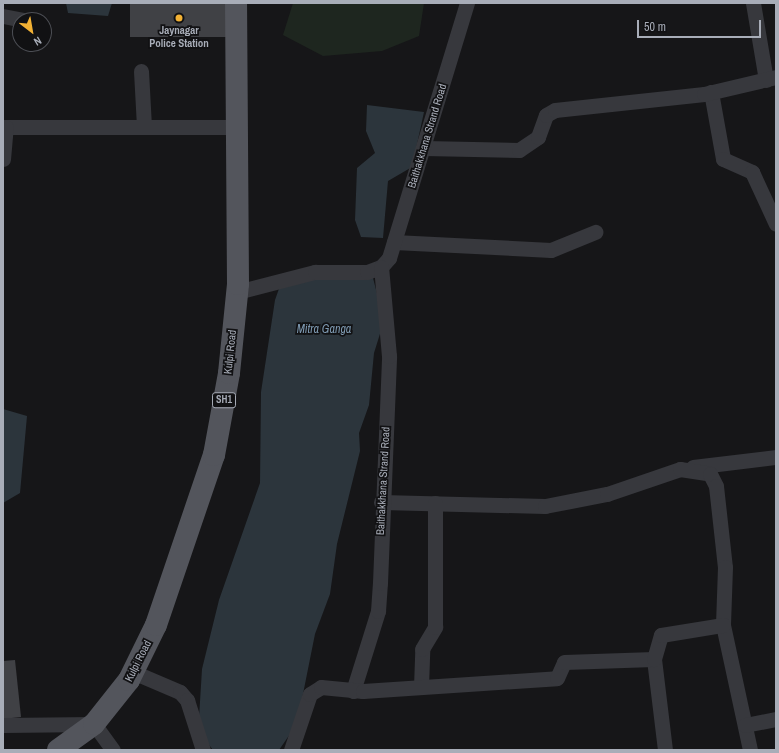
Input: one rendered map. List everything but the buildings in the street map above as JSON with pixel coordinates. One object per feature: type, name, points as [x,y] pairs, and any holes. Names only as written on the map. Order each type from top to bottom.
[{"type":"main road","name":"Kulpi Road","points":[[58,750],[94,724],[112,705],[133,672],[156,625],[214,455],[228,373],[237,292],[236,3]]},
{"type":"street","name":"Baithakkhana Strand Road","points":[[353,691],[378,611],[381,502],[389,356],[381,267],[394,242],[424,148],[467,3]]},
{"type":"street","points":[[424,148],[520,150],[538,137],[546,115],[555,110],[712,92],[771,79],[753,3]]},
{"type":"street","points":[[141,71],[144,127]]},
{"type":"street","points":[[712,92],[723,159],[752,172],[776,224]]},
{"type":"street","points":[[3,158],[5,127],[237,127]]},
{"type":"street","points":[[394,242],[551,250],[595,232]]},
{"type":"street","points":[[237,292],[302,274],[367,272],[381,267]]},
{"type":"street","points":[[381,502],[568,503],[680,469],[776,457]]},
{"type":"street","points":[[680,469],[710,474],[716,486],[725,567],[723,625],[750,750]]},
{"type":"street","points":[[421,687],[422,649],[435,627],[435,503]]},
{"type":"street","points":[[665,750],[654,659],[661,635],[723,625]]},
{"type":"street","points":[[291,750],[314,690],[321,687],[353,691],[557,678],[564,662],[654,659]]},
{"type":"street","points":[[133,672],[180,692],[187,700],[203,750]]},
{"type":"street","points":[[745,725],[776,719]]},
{"type":"street","points":[[3,725],[94,724],[113,750]]},
{"type":"shaded area","points":[[293,3],[424,3],[419,36],[382,51],[323,56],[283,35]]},
{"type":"water","points":[[66,3],[112,3],[108,16],[68,13]]},
{"type":"water","points":[[367,105],[424,112],[412,167],[388,181],[383,238],[361,237],[355,220],[357,168],[375,153],[366,131]]},
{"type":"water","name":"Mitra Ganga","points":[[353,273],[373,278],[384,321],[374,353],[369,405],[359,433],[360,451],[337,544],[330,594],[315,634],[297,724],[279,750],[213,750],[202,736],[199,718],[202,669],[219,600],[260,483],[261,392],[275,300],[281,283]]},
{"type":"water","points":[[3,409],[27,416],[20,493],[3,503]]},
{"type":"place","name":"Jaynagar Police Station","points":[[179,18]]}]
